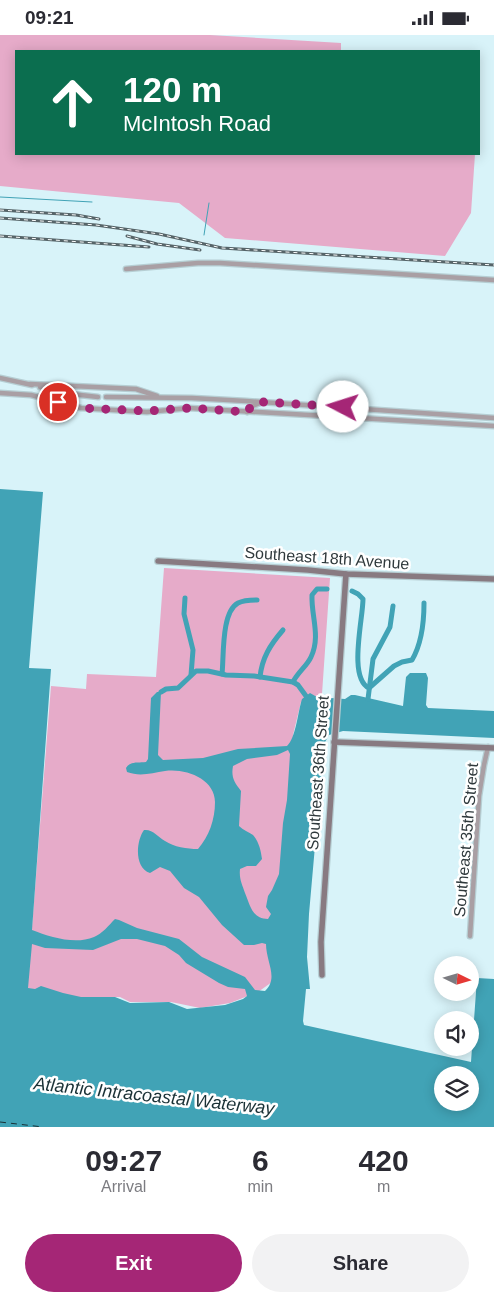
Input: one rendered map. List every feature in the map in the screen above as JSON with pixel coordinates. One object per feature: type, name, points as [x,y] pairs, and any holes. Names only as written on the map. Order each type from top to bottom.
[{"type":"street","points":[[126,269],[220,263],[494,280]]},
{"type":"street","points":[[0,378],[72,394],[98,397]]},
{"type":"street","points":[[30,384],[136,389],[160,398]]},
{"type":"street","points":[[0,393],[31,395],[81,408],[147,411],[190,408],[494,426]]},
{"type":"street","points":[[106,397],[264,402],[494,418]]},
{"type":"street","points":[[247,412],[252,405],[264,402]]},
{"type":"street","name":"Southeast 18th Avenue","points":[[158,561],[346,574],[494,579]]},
{"type":"street","name":"Southeast 36th Street","points":[[322,975],[321,942],[346,574]]},
{"type":"street","points":[[334,739],[491,747]]},
{"type":"street","name":"Southeast 35th Street","points":[[470,936],[479,796],[484,765],[491,747]]},
{"type":"shaded area","points":[[0,35],[210,35],[341,43],[341,50],[15,50],[15,155],[475,155],[471,213],[445,256],[225,238],[179,203],[0,186]]},
{"type":"shaded area","points":[[164,568],[330,578],[322,694],[301,702],[293,735],[278,935],[272,982],[258,992],[230,1003],[200,1008],[171,1002],[130,1002],[120,997],[77,997],[27,990],[51,686],[86,689],[87,674],[156,677]]},
{"type":"water","name":"Atlantic Intracoastal Waterway","points":[[0,489],[43,492],[29,668],[51,669],[32,930],[63,939],[87,939],[100,934],[115,919],[137,928],[179,939],[202,957],[245,977],[255,990],[265,991],[269,986],[271,969],[266,944],[244,945],[222,925],[199,897],[184,888],[170,871],[160,867],[150,873],[141,866],[138,847],[144,830],[153,832],[172,845],[198,849],[211,827],[215,809],[214,794],[210,787],[205,781],[190,773],[182,771],[165,771],[151,774],[127,772],[126,768],[130,764],[146,762],[148,759],[151,698],[157,692],[161,692],[158,755],[163,760],[203,758],[238,749],[287,746],[295,731],[302,699],[310,693],[317,697],[345,699],[355,695],[403,706],[406,677],[410,673],[426,673],[428,678],[426,705],[428,708],[494,711],[494,738],[343,731],[329,735],[324,744],[309,914],[307,957],[310,989],[306,989],[303,1021],[304,1025],[434,1054],[434,1056],[444,1056],[471,1062],[471,1056],[479,1056],[479,1011],[475,1011],[475,1001],[479,1001],[479,978],[494,979],[494,1127],[0,1127]],"holes":[[[288,750],[290,754],[279,874],[268,896],[266,907],[271,914],[268,919],[258,917],[252,911],[240,879],[240,869],[247,866],[256,866],[262,859],[253,835],[239,826],[241,791],[232,773],[233,766],[247,759],[277,755]],[[121,939],[137,939],[165,946],[179,955],[186,963],[219,983],[228,987],[245,989],[247,996],[225,1005],[187,1009],[169,1002],[130,1003],[115,997],[81,997],[41,986],[35,989],[28,988],[32,944],[45,948],[93,950]]]},
{"type":"waterway","points":[[0,197],[92,202]]},
{"type":"waterway","points":[[204,235],[209,203]]},
{"type":"waterway","points":[[293,682],[309,660],[314,649],[315,634],[312,595],[317,589],[327,589]]},
{"type":"waterway","points":[[352,591],[363,599],[358,661],[359,673],[363,682],[369,688],[394,666],[412,660],[422,632],[424,603]]},
{"type":"waterway","points":[[185,598],[184,614],[193,650],[191,675]]},
{"type":"waterway","points":[[222,674],[224,635],[229,615],[238,603],[257,600]]},
{"type":"waterway","points":[[368,699],[373,659],[390,627],[393,606]]},
{"type":"waterway","points":[[260,677],[267,652],[283,630]]},
{"type":"waterway","points":[[161,692],[166,689],[178,688],[196,671],[208,671],[226,675],[254,676],[293,682],[298,685],[306,696]]},
{"type":"ferry route","points":[[0,1122],[43,1127]]},
{"type":"railway","points":[[0,210],[76,215],[99,219]]},
{"type":"railway","points":[[0,218],[96,225],[159,234],[222,248],[494,265]]},
{"type":"railway","points":[[0,236],[149,247]]},
{"type":"railway","points":[[127,236],[157,244],[200,250]]},
{"type":"route","points":[[58,402],[81,408],[147,411],[190,408],[247,412],[252,405],[264,402],[343,407]]}]
